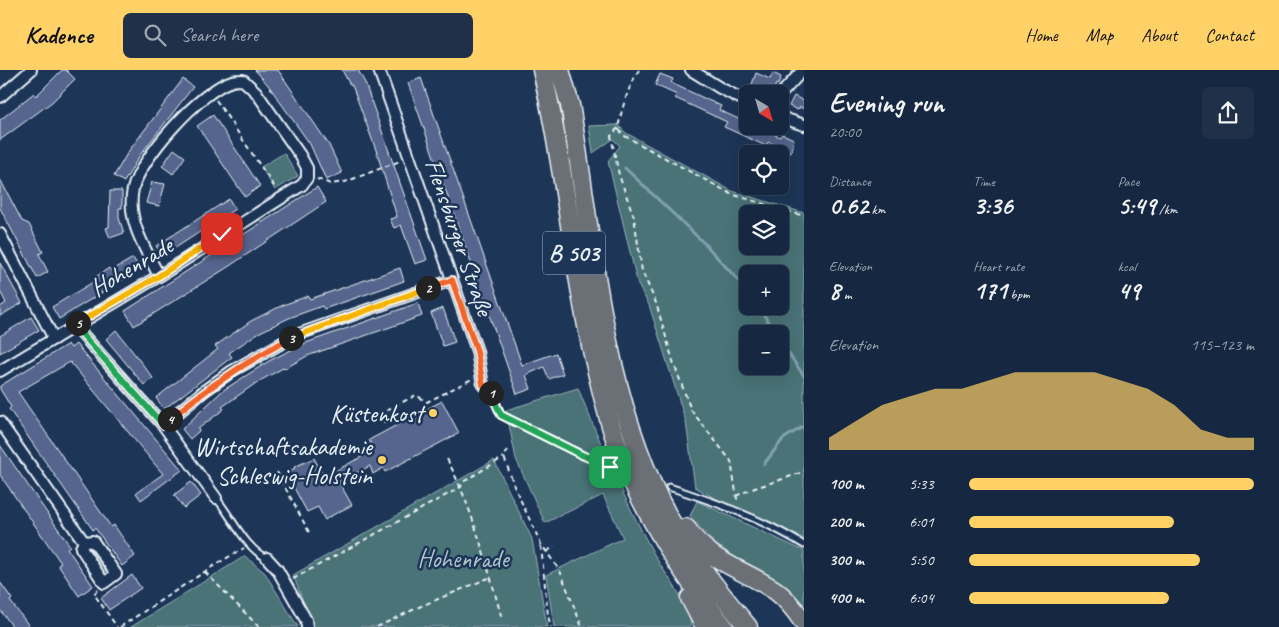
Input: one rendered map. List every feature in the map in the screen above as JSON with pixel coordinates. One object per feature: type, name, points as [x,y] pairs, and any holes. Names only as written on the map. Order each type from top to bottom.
[{"type":"highway","name":"B 503","points":[[542,70],[552,111],[586,330],[605,406],[619,451],[654,526],[674,559],[724,627]]},
{"type":"highway","name":"B 503","points":[[560,70],[570,105],[606,329],[623,405],[649,474],[670,519],[690,552],[748,627]]},
{"type":"highway","points":[[569,70],[570,105]]},
{"type":"highway","name":"B 503","points":[[649,474],[696,542],[713,557],[776,591],[789,603],[804,623]]},
{"type":"highway","points":[[674,559],[680,581],[705,627]]},
{"type":"street","points":[[0,97],[31,70]]},
{"type":"street","name":"Flensburger Straße","points":[[379,70],[477,351],[483,385]]},
{"type":"street","points":[[691,70],[739,98]]},
{"type":"street","points":[[789,85],[803,70]]},
{"type":"street","points":[[159,276],[136,227],[132,208],[133,189],[143,168],[165,136],[186,114],[210,94],[232,81],[243,80],[256,92],[300,155],[307,168],[307,178]]},
{"type":"street","points":[[789,120],[804,125]]},
{"type":"street","name":"Hohenrade","points":[[0,371],[74,325],[159,276],[302,185],[307,178]]},
{"type":"street","points":[[0,234],[54,339]]},
{"type":"street","points":[[163,425],[204,391],[232,371],[296,335],[452,280]]},
{"type":"street","points":[[74,325],[163,425],[216,498]]},
{"type":"street","points":[[0,422],[84,542]]},
{"type":"street","points":[[92,541],[116,574],[104,583],[81,548],[84,542],[92,541]]},
{"type":"street","points":[[267,558],[277,568],[306,620],[307,627]]},
{"type":"lane","name":"Flensburger Straße","points":[[483,385],[493,394],[501,415],[610,467]]},
{"type":"lane","points":[[669,487],[758,521],[804,545]]},
{"type":"lane","points":[[216,498],[250,545],[260,555],[267,558]]},
{"type":"path","points":[[639,70],[620,114],[618,128],[611,136],[619,175],[634,217],[642,271],[656,303],[673,361],[691,410],[731,461],[737,499],[731,510]]},
{"type":"path","points":[[210,94],[263,168],[281,198]]},
{"type":"path","points":[[618,128],[624,135],[731,194],[804,216]]},
{"type":"path","points":[[307,178],[319,179],[331,184],[345,182],[393,163]]},
{"type":"path","points":[[385,423],[380,414],[416,395],[427,402],[467,383],[481,373]]},
{"type":"path","points":[[285,583],[461,487],[463,482],[504,457],[508,450]]},
{"type":"path","points":[[504,457],[514,488],[541,544],[560,571],[582,627]]},
{"type":"path","points":[[447,460],[461,487],[502,619]]},
{"type":"path","points":[[736,496],[750,489],[791,477],[804,471]]},
{"type":"path","points":[[277,472],[310,534]]},
{"type":"path","points":[[541,544],[548,616],[551,627]]},
{"type":"path","points":[[104,583],[94,594],[119,627],[250,545]]},
{"type":"path","points":[[547,552],[554,546]]},
{"type":"path","points":[[205,572],[259,627]]},
{"type":"path","points":[[377,627],[418,607],[490,577]]},
{"type":"green space","points":[[618,125],[626,133],[739,193],[739,195],[745,195],[778,205],[739,205],[739,255],[789,255],[789,208],[804,213],[804,539],[695,487],[686,422],[649,305],[638,285],[608,161],[620,146],[613,139],[593,153],[589,126]]},
{"type":"green space","points":[[284,153],[298,176],[275,190],[261,167]]},
{"type":"green space","points":[[578,388],[644,536],[682,599],[691,627],[554,627],[546,575],[623,538],[603,495],[545,523],[516,459],[506,410]]},
{"type":"green space","name":"Hohenrade","points":[[494,460],[532,539],[547,627],[313,627],[293,575]]},
{"type":"green space","points":[[697,501],[804,551],[804,608],[786,589],[715,544],[690,516]]},
{"type":"green space","points":[[245,556],[265,573],[298,627],[131,627]]},
{"type":"building","points":[[62,70],[66,70],[75,79],[52,102],[0,140],[0,120],[34,93],[36,96]]},
{"type":"building","points":[[255,70],[278,70],[329,145],[342,173],[326,180],[310,144]]},
{"type":"building","points":[[342,70],[358,70],[365,83],[427,260],[415,264],[401,225],[394,228],[390,219],[397,217],[376,150],[352,85],[350,85]]},
{"type":"building","points":[[756,73],[770,79],[773,73],[781,77],[778,85],[752,85]]},
{"type":"building","points":[[660,74],[673,79],[671,83],[721,106],[719,110],[739,119],[739,134],[724,127],[727,122],[675,98],[677,95],[655,85]]},
{"type":"building","points":[[421,78],[522,365],[556,353],[563,374],[549,379],[544,367],[526,375],[531,389],[517,394],[408,83]]},
{"type":"building","points":[[183,79],[193,87],[140,155],[124,182],[114,176],[128,152]]},
{"type":"building","points":[[794,96],[804,101],[804,109],[800,107],[798,110],[789,106]]},
{"type":"building","points":[[213,115],[260,186],[245,197],[197,126]]},
{"type":"building","points":[[742,135],[776,135],[780,137],[784,135],[794,139],[791,152],[789,151],[789,145],[775,145],[768,142],[766,145]]},
{"type":"building","points":[[174,149],[185,157],[173,174],[162,166]]},
{"type":"building","points":[[0,179],[22,221],[29,224],[43,252],[39,254],[48,272],[37,278],[0,208]]},
{"type":"building","points":[[152,182],[165,184],[159,206],[146,203]]},
{"type":"building","points":[[317,187],[326,202],[134,326],[125,311]]},
{"type":"building","points":[[110,191],[122,191],[122,208],[119,208],[119,218],[124,233],[110,238],[106,228],[109,227]]},
{"type":"building","points":[[229,199],[235,209],[163,256],[156,246]]},
{"type":"building","points":[[133,258],[140,269],[59,319],[52,307],[98,279],[97,276],[109,268],[111,271]]},
{"type":"building","points":[[0,263],[22,303],[0,316],[0,307],[6,303],[0,291]]},
{"type":"building","points":[[400,268],[404,281],[324,309],[322,306],[289,318],[258,333],[229,353],[232,357],[164,409],[156,398],[218,349],[215,346],[251,321],[283,305],[308,296],[310,299]]},
{"type":"building","points":[[418,303],[422,316],[307,356],[256,383],[222,407],[224,409],[198,429],[199,431],[190,439],[182,429],[222,391],[269,361],[303,344]]},
{"type":"building","points":[[443,308],[455,342],[443,346],[431,313]]},
{"type":"building","points":[[31,317],[39,330],[0,353],[0,336]]},
{"type":"building","points":[[116,330],[153,378],[144,385],[106,339]]},
{"type":"building","points":[[68,344],[71,348],[76,344],[182,470],[141,500],[136,493],[163,474],[70,362],[18,392],[111,527],[114,525],[135,556],[122,566],[95,528],[93,530],[35,447],[9,409],[11,407],[0,389],[0,386]]},
{"type":"building","name":"Wirtschaftsakademie Schleswig-Holstein","points":[[442,401],[459,433],[385,472],[383,468],[373,474],[370,466],[339,482],[352,505],[325,520],[318,507],[307,512],[286,473],[294,467],[314,458],[324,477],[374,450],[369,440]]},
{"type":"building","points":[[0,445],[70,546],[67,548],[93,586],[79,596],[58,565],[61,563],[0,475]]},
{"type":"building","points":[[191,482],[201,495],[184,508],[174,495]]},
{"type":"building","points":[[132,575],[141,588],[109,610],[101,598]]},
{"type":"building","points":[[0,582],[12,599],[10,601],[30,627],[13,627],[0,610]]},
{"type":"waterway","points":[[625,168],[705,244],[739,281]]},
{"type":"waterway","points":[[764,315],[770,325]]},
{"type":"waterway","points":[[789,354],[804,376]]},
{"type":"waterway","points":[[764,464],[783,439],[804,426]]},
{"type":"place","name":"Küstenkost","points":[[433,413]]},
{"type":"place","name":"Wirtschaftsakademie Schleswig-Holstein","points":[[382,460]]},
{"type":"route","points":[[222,234],[159,276],[74,325],[163,425],[204,391],[232,371],[296,335],[452,280],[477,351],[483,385],[493,394],[501,415],[518,425],[610,467]]}]
